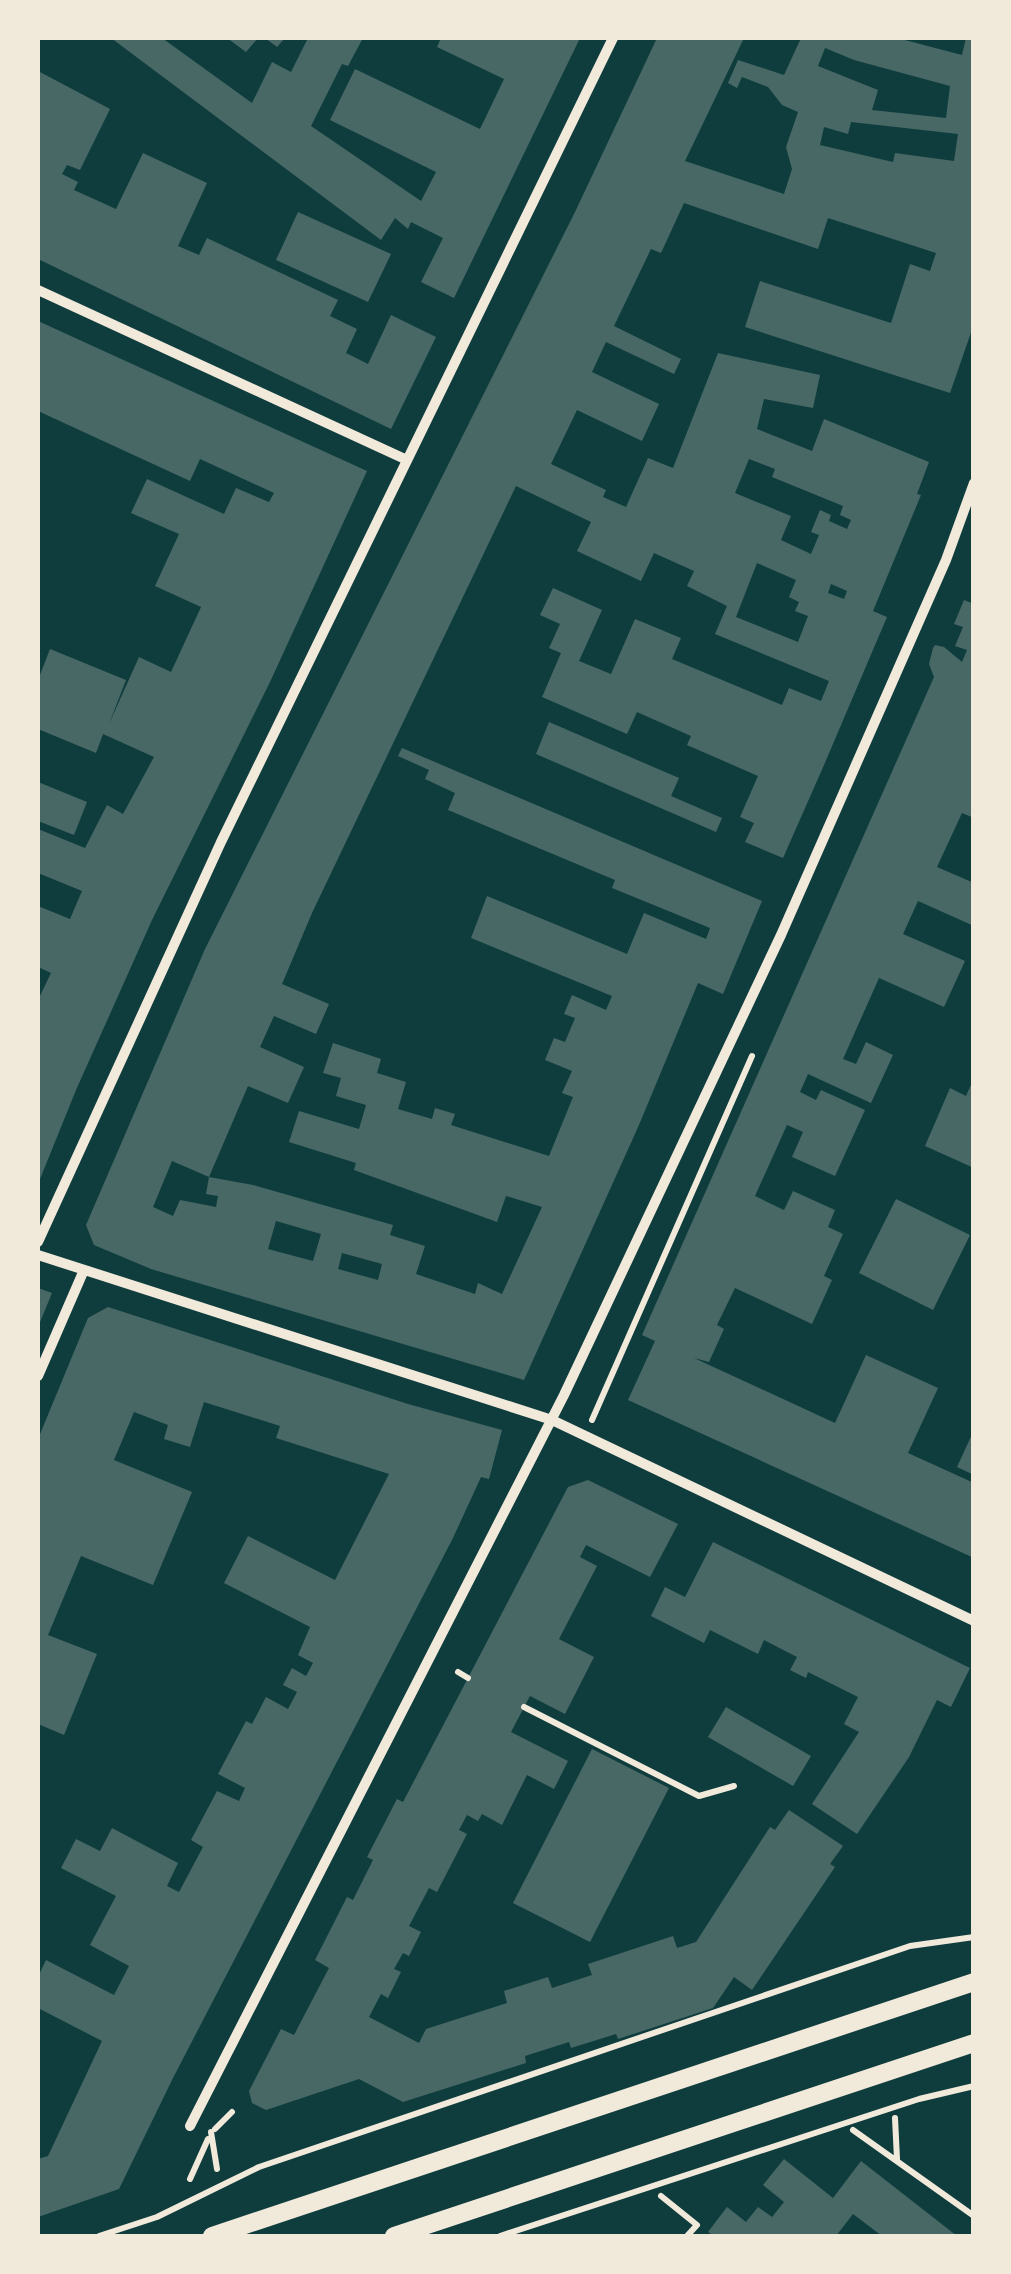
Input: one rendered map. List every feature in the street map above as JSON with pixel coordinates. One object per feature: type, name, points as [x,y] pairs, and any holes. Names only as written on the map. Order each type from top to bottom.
[{"type":"street","points":[[38,1242],[221,842],[613,38]]},
{"type":"street","points":[[38,290],[406,460]]},
{"type":"street","points":[[190,2126],[552,1420],[781,935],[946,560],[974,483]]},
{"type":"street","points":[[38,1255],[552,1420],[974,1621]]},
{"type":"street","points":[[38,1376],[84,1270]]},
{"type":"street","points":[[212,2236],[974,1982]]},
{"type":"street","points":[[394,2236],[974,2043]]},
{"type":"path","points":[[458,1672],[468,1678]]},
{"type":"path","points":[[524,1708],[698,1796],[734,1786]]},
{"type":"path","points":[[99,2236],[157,2218],[259,2166],[910,1946],[974,1937]]},
{"type":"path","points":[[500,2236],[919,2099],[974,2086]]},
{"type":"path","points":[[896,2118],[896,2160]]},
{"type":"path","points":[[854,2130],[974,2216]]},
{"type":"path","points":[[211,2132],[216,2169]]},
{"type":"path","points":[[190,2179],[198,2161]]},
{"type":"path","points":[[662,2196],[697,2225],[687,2236]]},
{"type":"building","points":[[111,38],[162,38],[252,103],[272,62],[291,72],[308,38],[363,38],[348,66],[342,64],[311,126],[421,201],[436,172],[330,120],[355,69],[480,129],[504,79],[437,47],[441,38],[580,38],[454,298],[421,282],[443,238],[411,222],[408,229],[395,218],[381,240]]},
{"type":"building","points":[[227,38],[258,38],[246,52]]},
{"type":"building","points":[[265,38],[285,38],[277,47]]},
{"type":"building","points":[[657,38],[744,38],[685,161],[784,194],[792,169],[786,147],[798,112],[782,105],[768,87],[742,77],[737,88],[728,83],[738,60],[784,75],[801,38],[897,38],[962,55],[966,38],[974,38],[974,324],[950,393],[745,327],[760,281],[891,323],[910,264],[930,271],[936,253],[828,218],[818,249],[684,203],[661,253],[651,249],[614,326],[681,359],[674,374],[606,342],[592,372],[659,404],[642,441],[577,410],[551,464],[606,490],[603,497],[626,507],[648,458],[673,468],[718,353],[820,375],[813,408],[764,399],[757,429],[812,451],[824,419],[929,462],[917,494],[921,495],[873,611],[887,617],[783,858],[745,842],[754,823],[740,817],[758,776],[687,745],[691,736],[637,712],[627,734],[542,697],[561,653],[549,648],[560,624],[540,615],[553,588],[602,610],[579,661],[611,674],[635,619],[681,638],[672,659],[782,705],[789,688],[821,701],[829,681],[715,634],[727,606],[687,586],[694,571],[654,553],[641,581],[577,551],[591,522],[516,486],[312,913],[282,984],[329,1004],[316,1034],[274,1016],[260,1047],[304,1067],[288,1103],[248,1086],[209,1177],[253,1185],[393,1225],[390,1235],[425,1246],[416,1274],[475,1294],[478,1283],[502,1294],[542,1207],[506,1196],[497,1222],[354,1170],[356,1163],[289,1142],[299,1111],[359,1129],[366,1105],[336,1096],[341,1078],[323,1073],[333,1043],[381,1059],[377,1073],[406,1082],[398,1109],[432,1119],[435,1108],[455,1114],[451,1125],[549,1156],[573,1097],[562,1093],[572,1071],[545,1060],[554,1038],[565,1042],[575,1018],[564,1014],[572,995],[606,1010],[612,996],[471,938],[487,896],[627,954],[644,913],[706,939],[710,928],[612,888],[615,880],[448,810],[455,793],[425,779],[429,770],[398,756],[402,748],[762,901],[723,994],[698,983],[524,1380],[151,1269],[94,1245],[86,1225],[205,949],[575,212]],"holes":[[[825,48],[854,60],[950,86],[946,118],[872,110],[878,90],[818,66]],[[851,122],[958,134],[954,161],[895,153],[893,162],[820,145],[824,127],[848,134]],[[749,459],[775,469],[772,477],[843,506],[840,515],[851,520],[847,529],[829,521],[831,515],[820,510],[811,532],[819,535],[811,554],[781,540],[791,516],[735,493]],[[757,563],[796,580],[789,597],[799,602],[795,611],[808,616],[798,642],[736,617]],[[831,584],[847,591],[844,599],[828,593]],[[172,1161],[209,1177],[206,1194],[218,1196],[216,1207],[180,1200],[173,1216],[153,1207]],[[276,1221],[321,1234],[313,1261],[268,1249]],[[342,1253],[382,1264],[378,1280],[338,1269]]]},
{"type":"building","points":[[38,71],[110,109],[80,170],[67,165],[62,174],[78,182],[74,190],[116,209],[143,153],[207,183],[178,246],[199,255],[207,238],[338,300],[330,316],[357,329],[346,353],[368,364],[391,315],[436,337],[391,429],[38,259]]},
{"type":"building","points":[[298,212],[391,254],[368,302],[276,260]]},
{"type":"building","points":[[38,321],[367,471],[270,682],[152,920],[38,1184],[38,1000],[51,973],[38,967],[38,906],[70,919],[82,891],[38,873],[38,829],[85,848],[107,805],[123,814],[154,757],[103,734],[96,753],[38,729],[38,680],[50,649],[126,680],[109,724],[139,657],[171,672],[201,607],[155,586],[179,534],[131,513],[147,479],[224,514],[236,488],[269,502],[274,493],[200,459],[190,481],[38,411]]},
{"type":"building","points":[[964,600],[974,604],[974,818],[962,813],[937,867],[974,883],[974,926],[918,901],[903,934],[965,961],[944,1007],[879,978],[843,1059],[856,1064],[866,1042],[893,1055],[871,1103],[808,1074],[800,1092],[816,1100],[821,1090],[865,1110],[835,1176],[792,1157],[803,1132],[787,1125],[755,1196],[784,1210],[793,1191],[835,1210],[828,1227],[843,1234],[824,1276],[832,1280],[812,1324],[735,1288],[717,1325],[724,1329],[709,1362],[694,1358],[835,1423],[866,1355],[938,1388],[908,1453],[974,1483],[974,1558],[628,1400],[655,1341],[642,1335],[934,677],[929,664],[933,648],[944,647],[962,662],[967,650],[955,646],[963,627],[954,624]]},
{"type":"building","points":[[549,722],[679,778],[671,796],[722,818],[716,832],[536,754]]},
{"type":"building","points":[[38,782],[87,802],[74,835],[38,821]]},
{"type":"building","points":[[974,1078],[974,1168],[925,1146],[950,1088],[966,1096]]},
{"type":"building","points":[[896,1199],[970,1235],[933,1310],[859,1273]]},
{"type":"building","points":[[38,1288],[52,1293],[38,1327]]},
{"type":"building","points":[[108,1307],[408,1404],[502,1430],[489,1479],[481,1477],[119,2189],[38,2217],[38,2159],[48,2156],[102,2041],[38,2008],[38,1977],[46,1960],[114,1995],[129,1966],[90,1945],[116,1896],[61,1868],[76,1839],[100,1851],[112,1828],[178,1863],[167,1886],[179,1892],[203,1847],[191,1840],[217,1791],[239,1801],[245,1788],[218,1774],[246,1721],[252,1724],[266,1697],[288,1709],[297,1692],[283,1685],[292,1668],[306,1676],[313,1663],[298,1655],[310,1627],[224,1583],[248,1536],[335,1580],[389,1474],[276,1438],[280,1426],[204,1402],[190,1447],[164,1439],[168,1425],[134,1412],[114,1460],[192,1492],[153,1585],[81,1556],[48,1635],[97,1654],[64,1735],[38,1724],[38,1439],[88,1318]]},
{"type":"building","points":[[974,1430],[974,1475],[957,1467]]},
{"type":"building","points":[[588,1480],[678,1524],[650,1577],[586,1545],[580,1557],[597,1566],[559,1639],[594,1657],[565,1714],[530,1696],[511,1732],[568,1761],[554,1789],[527,1775],[502,1825],[482,1814],[478,1821],[467,1815],[459,1830],[467,1834],[437,1892],[429,1888],[409,1926],[421,1932],[409,1956],[403,1953],[394,1969],[401,1972],[388,1998],[381,1994],[369,2017],[419,2043],[426,2029],[507,2003],[504,1991],[548,1977],[552,1988],[592,1975],[588,1964],[673,1936],[677,1948],[696,1942],[770,1827],[775,1830],[789,1810],[843,1846],[830,1864],[835,1867],[752,1990],[734,1977],[713,2008],[618,2039],[616,2034],[571,2048],[569,2042],[525,2056],[526,2063],[403,2102],[359,2079],[266,2110],[252,2103],[249,2091],[281,2029],[294,2035],[329,1968],[315,1960],[347,1897],[353,1900],[373,1860],[367,1857],[397,1799],[403,1802],[568,1487]]},
{"type":"building","points":[[713,1542],[970,1668],[951,1707],[937,1700],[909,1757],[857,1834],[812,1804],[859,1732],[844,1724],[858,1697],[808,1672],[806,1678],[790,1670],[797,1657],[764,1640],[758,1654],[710,1630],[704,1643],[651,1616],[665,1587],[685,1597]]},
{"type":"building","points":[[726,1707],[811,1756],[793,1786],[708,1737]]},
{"type":"building","points":[[592,1749],[669,1788],[590,1942],[513,1903]]},
{"type":"building","points":[[784,2159],[833,2198],[861,2161],[957,2236],[882,2236],[853,2214],[836,2236],[714,2236],[708,2232],[727,2207],[746,2222],[758,2207],[772,2217],[784,2202],[763,2185]]}]
